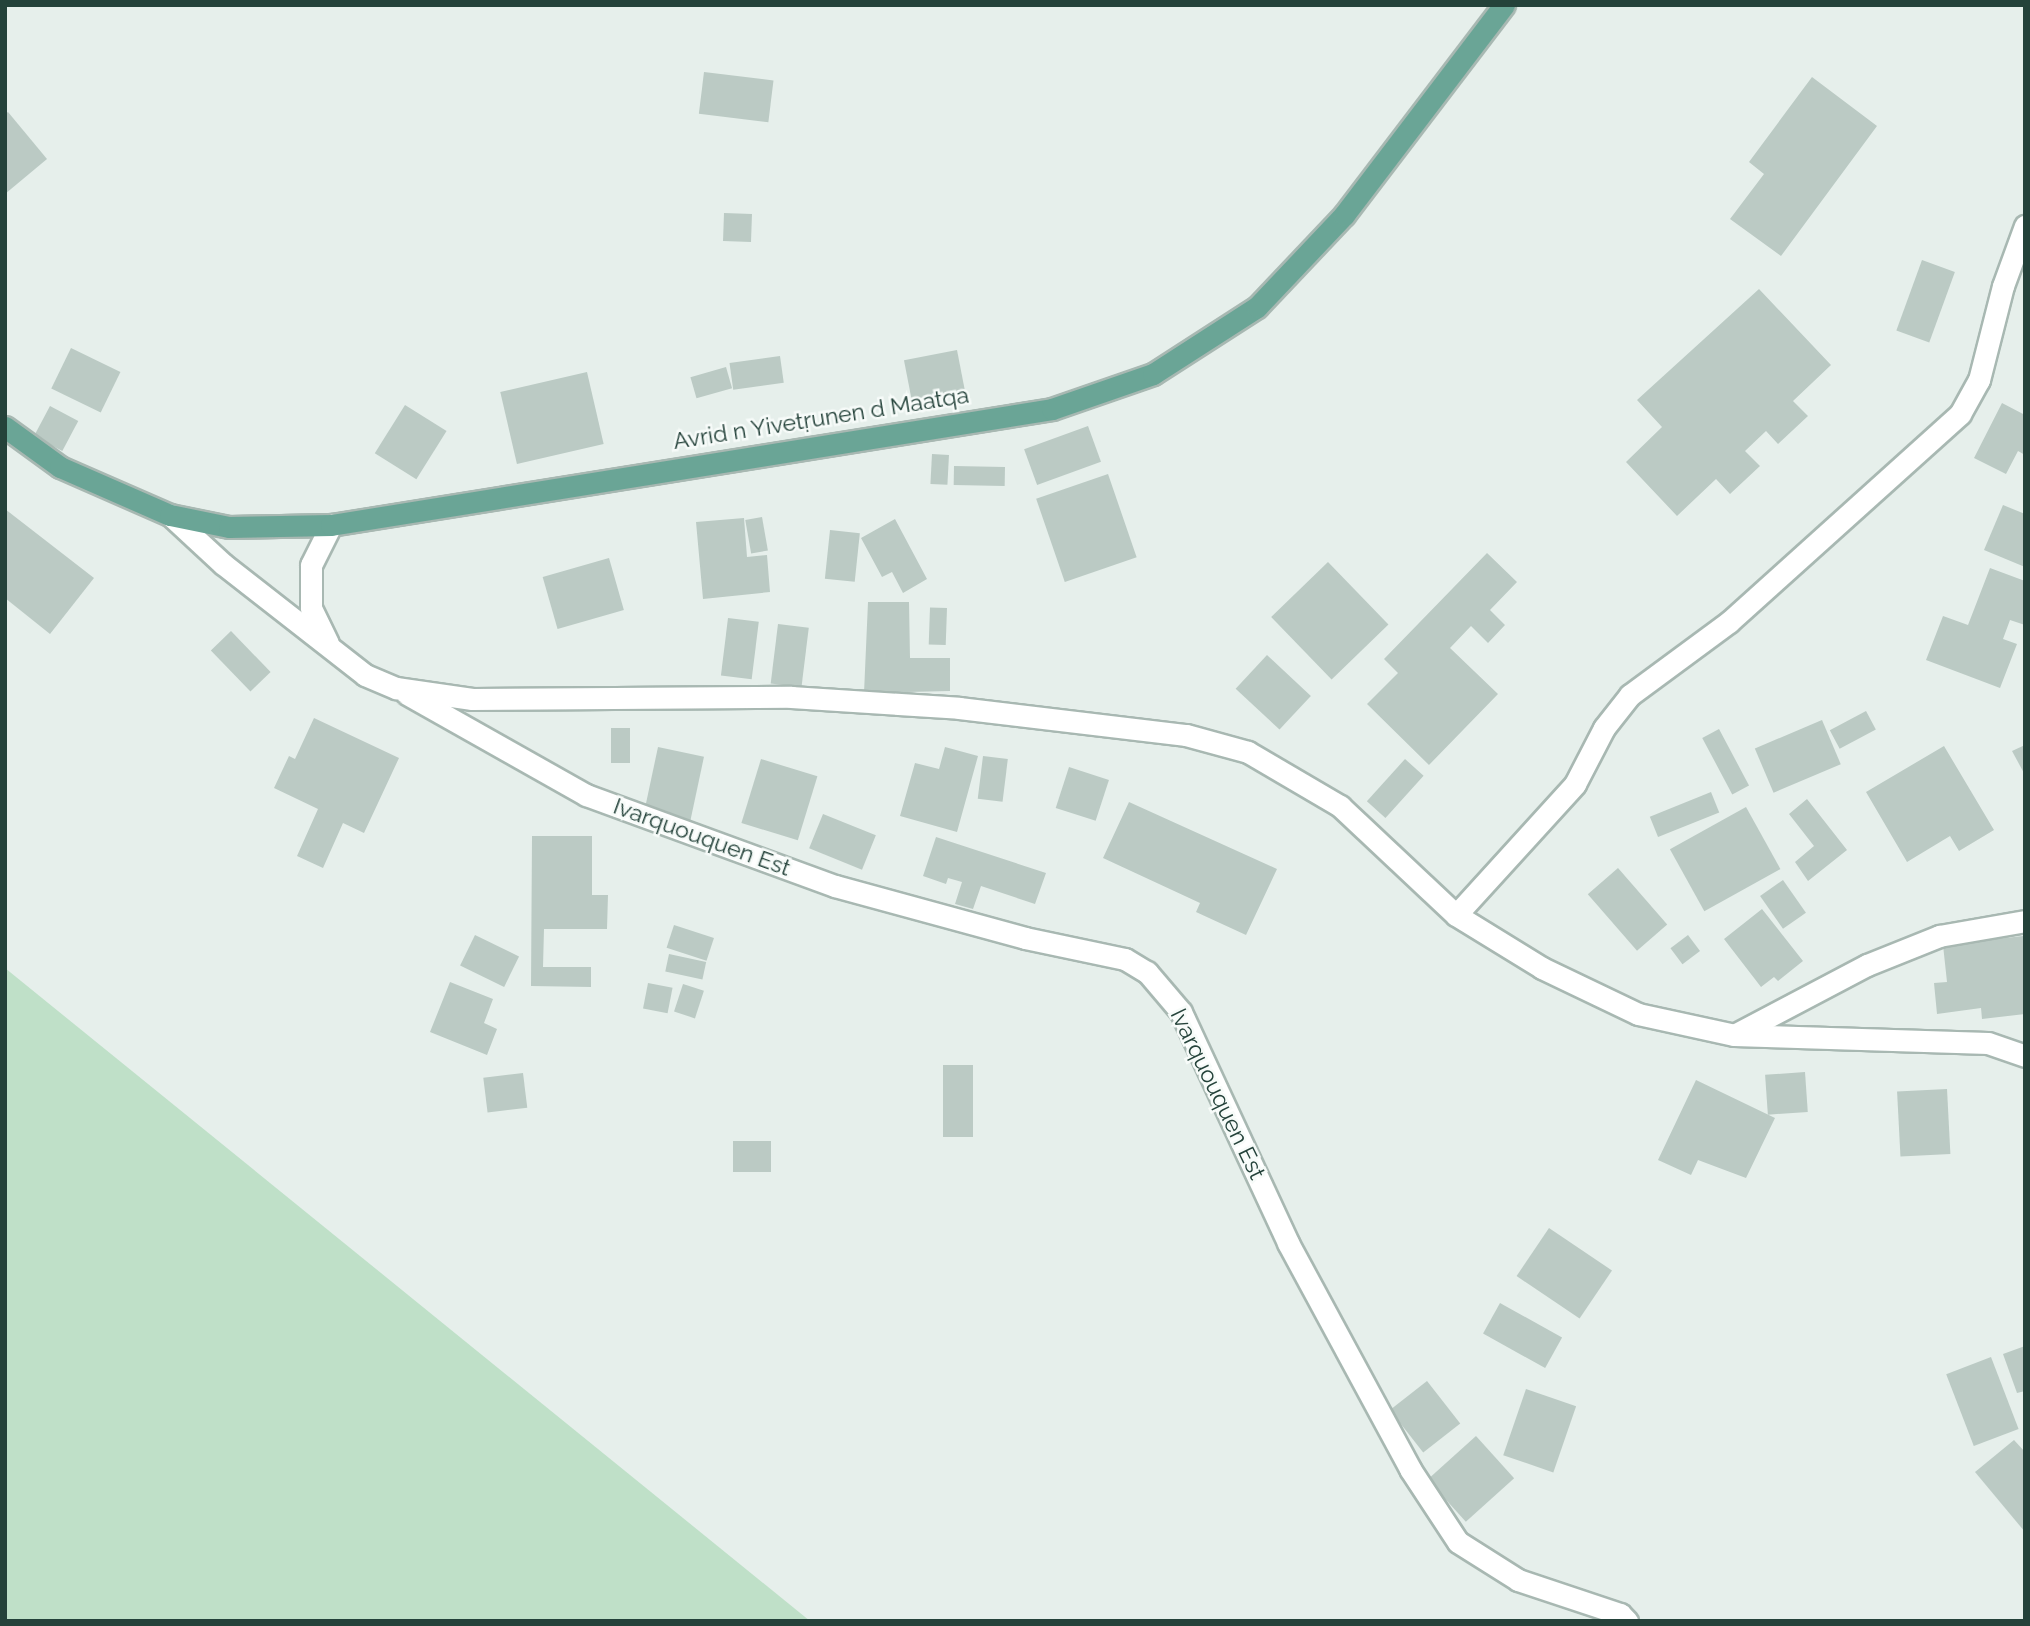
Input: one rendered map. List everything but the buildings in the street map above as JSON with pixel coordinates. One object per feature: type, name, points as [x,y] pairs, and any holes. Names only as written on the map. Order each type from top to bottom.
[{"type":"main road","name":"Avrid n Yivetṛunen d Maatqa","points":[[5,427],[60,467],[170,515],[229,527],[331,525],[1052,409],[1153,374],[1256,307],[1345,215],[1504,5]]},
{"type":"street","points":[[1456,915],[1575,784],[1604,728],[1630,695],[1729,622],[1960,414],[1979,380],[2003,286],[2025,226]]},
{"type":"street","points":[[170,515],[223,564],[365,675],[396,688],[472,699],[791,697],[958,708],[1186,735],[1248,751],[1340,806],[1456,915],[1542,968],[1639,1014],[1734,1035],[1989,1043],[2025,1056]]},
{"type":"street","points":[[330,648],[311,608],[311,565],[331,525]]},
{"type":"street","name":"Ivarquouquen Est","points":[[396,688],[586,795],[835,886],[1025,938],[1125,959],[1147,972],[1181,1012],[1288,1243],[1410,1469],[1458,1542],[1518,1580],[1620,1614],[1627,1621]]},
{"type":"street","points":[[1734,1035],[1867,965],[1939,936],[2025,921]]},
{"type":"green space","points":[[5,968],[810,1621],[5,1621]]}]
